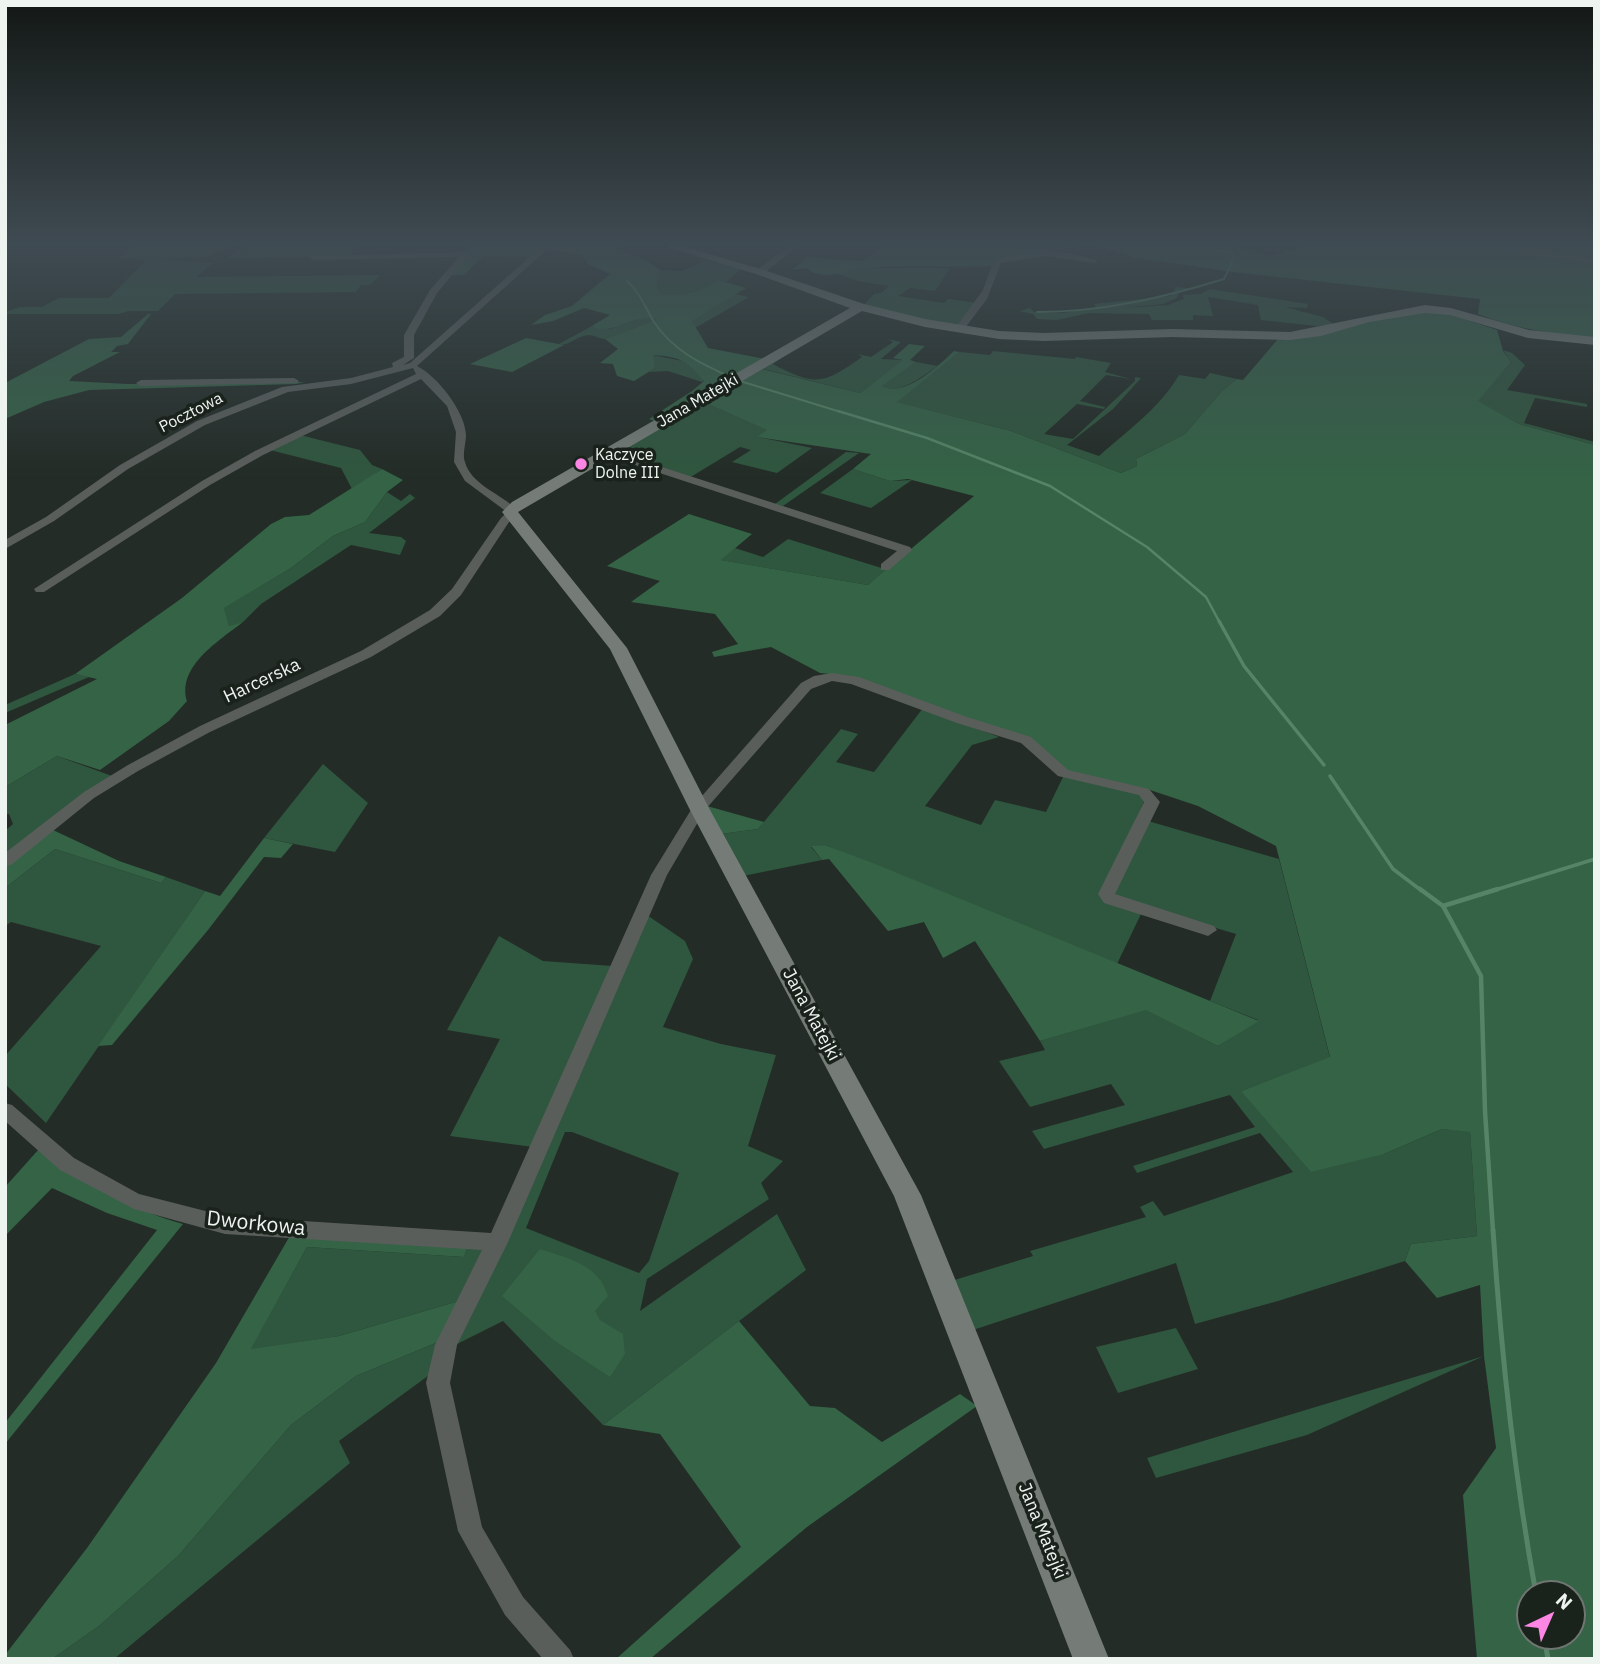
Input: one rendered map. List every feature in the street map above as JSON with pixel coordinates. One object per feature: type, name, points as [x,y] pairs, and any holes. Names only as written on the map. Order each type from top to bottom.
[{"type":"street","points":[[141,383],[321,380],[370,373],[409,358],[409,335],[415,324]]},
{"type":"street","points":[[461,324],[413,365],[452,405],[461,432],[459,463],[471,481],[511,512]]},
{"type":"street","name":"Jana Matejki","points":[[831,324],[511,512],[618,648],[699,808],[907,1195],[1091,1659]]},
{"type":"street","points":[[932,324],[959,330],[1044,337],[1172,333],[1290,336],[1321,332],[1351,324]]},
{"type":"street","points":[[959,330],[964,324]]},
{"type":"street","points":[[1492,324],[1528,334],[1595,341]]},
{"type":"street","name":"Pocztowa","points":[[5,545],[50,519],[124,467],[201,423],[286,389],[351,381],[413,365]]},
{"type":"street","points":[[40,589],[227,471],[423,374]]},
{"type":"street","points":[[609,453],[906,550],[885,568]]},
{"type":"street","name":"Harcerska","points":[[5,861],[89,795],[133,768],[205,729],[366,654],[435,613],[457,592],[511,512]]},
{"type":"street","points":[[561,1659],[514,1606],[470,1531],[438,1383],[446,1345],[497,1242],[659,875],[699,808],[806,687],[818,680],[832,677],[854,680],[962,720],[1026,740],[1063,773],[1144,792],[1152,802],[1106,894],[1110,899],[1208,930]]},
{"type":"street","name":"Dworkowa","points":[[5,1110],[67,1164],[134,1201],[225,1225],[497,1242]]},
{"type":"green space","points":[[137,324],[144,324],[128,344],[117,346],[111,352],[120,352],[73,376],[69,381],[128,384],[305,382],[89,390],[44,402],[5,419],[5,383],[89,339],[121,337]]},
{"type":"green space","points":[[596,324],[627,324],[610,329],[592,326]]},
{"type":"green space","points":[[626,324],[648,324],[611,338],[588,335],[557,345],[592,326],[610,329]]},
{"type":"green space","points":[[646,324],[694,324],[708,348],[765,359],[657,422],[649,419],[704,381],[682,361],[653,355],[655,368],[634,381],[617,376],[613,364],[600,363],[618,349],[605,339]]},
{"type":"green space","points":[[1295,324],[1333,324],[1317,326]]},
{"type":"green space","points":[[1356,324],[1478,324],[1497,330],[1503,351],[1511,362],[1478,401],[1519,424],[1595,445],[1595,1659],[1477,1659],[1463,1495],[1496,1448],[1484,1356],[1480,1285],[1437,1298],[1405,1261],[1411,1244],[1477,1236],[1470,1132],[1442,1129],[1384,1154],[1311,1172],[1241,1091],[1330,1057],[1276,846],[1198,806],[1150,790],[1065,771],[1028,737],[965,718],[850,676],[820,673],[771,647],[714,657],[712,652],[738,644],[715,614],[631,602],[660,581],[607,566],[689,514],[752,534],[721,560],[868,585],[974,496],[908,479],[890,481],[853,469],[871,454],[757,437],[767,430],[703,402],[762,369],[860,393],[903,360],[893,358],[909,344],[925,346],[910,360],[916,362],[882,386],[891,389],[911,384],[921,379],[954,351],[960,352],[897,402],[1011,431],[1121,473],[1137,466],[1136,459],[1185,434],[1221,392],[1237,379],[1243,380],[1278,339]]},
{"type":"green space","points":[[1507,324],[1595,324],[1595,339],[1535,330]]},
{"type":"green space","points":[[526,338],[564,345],[512,372],[470,364]]},
{"type":"green space","points":[[888,339],[901,342],[881,359],[904,360],[860,393],[760,368],[806,341],[773,364],[810,379],[828,377],[862,357],[858,354],[871,357],[893,342]]},
{"type":"green space","points":[[1503,350],[1512,353],[1525,365],[1507,390],[1587,404],[1587,407],[1535,398],[1524,423],[1595,442],[1595,445],[1519,424],[1477,401],[1511,362]]},
{"type":"green space","points":[[993,351],[1076,357],[1111,363],[1105,372],[1131,379],[1106,375],[1080,401],[1105,407],[1104,409],[1077,404],[1044,434],[1073,439],[1135,381],[1135,377],[1141,378],[1113,409],[1067,445],[1099,456],[1153,409],[1179,375],[1205,379],[1210,373],[1237,379],[1221,392],[1185,434],[1136,459],[1137,466],[1121,473],[1011,431],[896,402],[960,352],[990,355]]},
{"type":"green space","points":[[652,355],[688,362],[704,380],[702,382],[668,371],[649,372],[655,368]]},
{"type":"green space","points":[[916,362],[938,366],[903,387],[881,386]]},
{"type":"green space","points":[[703,402],[768,430],[758,437],[812,448],[777,473],[732,462],[751,450],[740,447],[689,478],[617,452]]},
{"type":"green space","points":[[300,435],[360,450],[372,465],[382,469],[352,489],[341,468],[270,450]]},
{"type":"green space","points":[[846,452],[859,453],[783,506],[775,504]]},
{"type":"green space","points":[[382,469],[403,480],[387,492],[365,522],[333,536],[291,568],[224,608],[229,626],[243,622],[212,646],[194,666],[188,677],[187,701],[169,721],[100,770],[57,756],[5,787],[5,725],[97,679],[75,674],[182,598],[271,524],[285,517],[309,515]]},
{"type":"green space","points":[[853,469],[890,481],[912,480],[871,508],[820,493]]},
{"type":"green space","points":[[387,492],[401,501],[410,494],[415,498],[369,533],[401,537],[406,541],[400,555],[351,545],[261,604],[243,622],[229,627],[223,608],[291,568],[333,536],[365,522]]},
{"type":"green space","points":[[788,539],[888,570],[868,585],[720,560],[735,548],[763,557]]},
{"type":"green space","points":[[75,674],[89,677],[5,713],[5,705]]},
{"type":"green space","points":[[923,708],[999,737],[972,745],[925,806],[981,825],[995,800],[1046,812],[1064,775],[1136,792],[1146,797],[1101,895],[1141,914],[1117,964],[825,845],[811,847],[822,860],[743,876],[721,834],[758,829],[841,729],[858,734],[836,762],[874,772]]},
{"type":"green space","points":[[57,756],[112,776],[5,857],[5,831],[13,824],[9,814],[5,814],[5,787]]},
{"type":"green space","points":[[323,764],[368,803],[335,852],[264,838]]},
{"type":"green space","points":[[707,806],[764,822],[758,829],[721,834]]},
{"type":"green space","points":[[1148,821],[1279,859],[1330,1058],[1241,1091],[1384,1154],[1442,1129],[1470,1131],[1477,1236],[1411,1244],[1405,1261],[1195,1324],[1176,1263],[973,1330],[948,1282],[1033,1256],[1030,1251],[1146,1217],[1140,1207],[1153,1201],[1164,1216],[1293,1172],[1260,1133],[1137,1173],[1133,1166],[1255,1127],[1230,1095],[1044,1149],[1032,1131],[1125,1105],[1111,1084],[1030,1107],[999,1061],[1045,1050],[1040,1041],[1146,1009],[1218,1046],[1258,1020],[1210,1001],[1236,934],[1112,897]]},
{"type":"green space","points":[[53,830],[119,861],[166,877],[161,883],[55,849],[5,888],[5,865]]},
{"type":"green space","points":[[264,838],[293,844],[281,858],[264,857],[208,930],[112,1045],[98,1046],[205,891],[220,896]]},
{"type":"green space","points":[[825,845],[1259,1021],[1218,1046],[1146,1010],[1040,1041],[975,941],[943,958],[924,922],[888,931],[829,859],[822,860],[811,846]]},
{"type":"green space","points":[[55,849],[161,883],[166,877],[205,891],[46,1123],[5,1084],[5,1056],[101,946],[11,922],[5,926],[5,888]]},
{"type":"green space","points":[[647,915],[685,941],[693,959],[663,1027],[721,1044],[776,1055],[748,1146],[783,1161],[761,1183],[769,1199],[647,1279],[640,1311],[777,1214],[806,1270],[603,1425],[503,1321],[445,1350]],"holes":[[[565,1132],[572,1132],[679,1173],[649,1261],[639,1273],[526,1228]]]},
{"type":"green space","points":[[499,936],[543,961],[613,966],[533,1147],[450,1136],[500,1039],[447,1030]]},
{"type":"green space","points":[[39,1149],[107,1194],[144,1211],[183,1224],[5,1444],[5,1423],[157,1230],[107,1213],[52,1188],[5,1236],[5,1187]]},
{"type":"green space","points":[[291,1234],[468,1246],[464,1257],[307,1247],[251,1349],[339,1336],[459,1301],[438,1342],[356,1376],[291,1425],[178,1556],[99,1626],[52,1659],[5,1659],[5,1655],[87,1548],[216,1363]]},
{"type":"green space","points":[[468,1246],[486,1249],[459,1301],[339,1336],[250,1350],[307,1247],[464,1257]]},
{"type":"green space","points":[[540,1249],[590,1269],[604,1285],[608,1296],[595,1311],[600,1320],[623,1334],[625,1354],[610,1377],[555,1341],[502,1296]]},
{"type":"green space","points":[[739,1321],[810,1406],[835,1408],[882,1442],[960,1394],[977,1406],[807,1527],[650,1659],[616,1659],[741,1547],[660,1434],[603,1425]]},
{"type":"green space","points":[[1176,1328],[1198,1369],[1118,1393],[1096,1347]]},
{"type":"green space","points":[[438,1342],[432,1373],[339,1441],[350,1463],[114,1659],[52,1659],[99,1626],[178,1556],[291,1425],[356,1376]]},
{"type":"green space","points":[[1484,1356],[1307,1435],[1156,1478],[1147,1458]]},
{"type":"waterway","points":[[655,324],[679,349],[733,378]]},
{"type":"waterway","points":[[740,381],[844,413]]},
{"type":"waterway","points":[[838,411],[927,438],[1050,486],[1147,547],[1206,597],[1220,623]]},
{"type":"waterway","points":[[1219,621],[1244,666],[1324,765]]},
{"type":"waterway","points":[[1330,776],[1393,869],[1422,891]]},
{"type":"waterway","points":[[1492,891],[1595,859]]},
{"type":"waterway","points":[[1420,889],[1443,906]]},
{"type":"waterway","points":[[1443,906],[1498,889]]},
{"type":"waterway","points":[[1443,906],[1481,976],[1485,1111],[1493,1231]]},
{"type":"waterway","points":[[1493,1230],[1509,1412],[1534,1580]]},
{"type":"waterway","points":[[1546,1650],[1548,1659]]},
{"type":"place","name":"Kaczyce Dolne III","points":[[581,464]]}]
